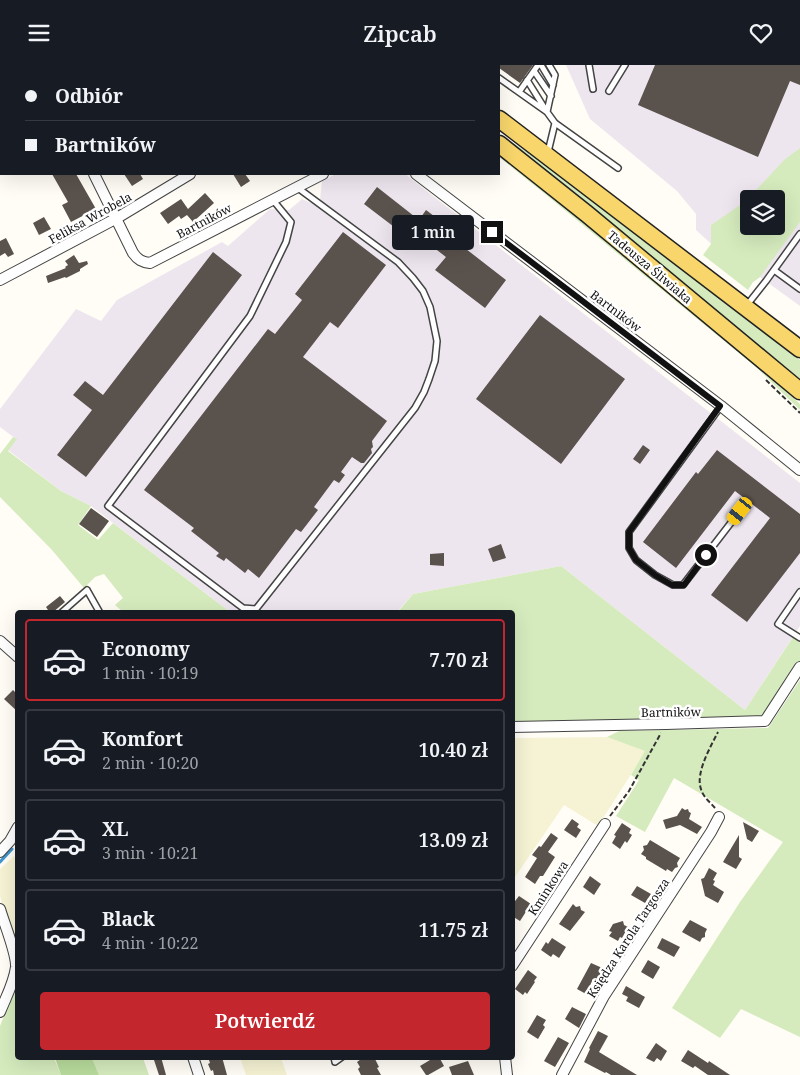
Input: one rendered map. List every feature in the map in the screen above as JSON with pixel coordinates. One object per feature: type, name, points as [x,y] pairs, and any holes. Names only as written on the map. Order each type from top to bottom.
[{"type":"main road","name":"Tadeusza Śliwiaka","points":[[500,120],[800,349]]},
{"type":"main road","name":"Tadeusza Śliwiaka","points":[[500,145],[800,391]]},
{"type":"street","name":"Bartników","points":[[95,175],[137,258],[143,262],[150,263],[321,175]]},
{"type":"street","name":"Feliksa Wrobela","points":[[0,280],[117,219],[188,175]]},
{"type":"street","name":"Bartników","points":[[417,175],[720,406],[800,470]]},
{"type":"street","points":[[0,641],[15,652]]},
{"type":"street","name":"Bartników","points":[[515,727],[765,721],[800,667]]},
{"type":"street","name":"Księdza Karola Targosza","points":[[562,1075],[604,996],[712,832],[719,817]]},
{"type":"street","name":"Kminkowa","points":[[515,960],[605,824]]},
{"type":"street","points":[[0,852],[15,832]]},
{"type":"street","points":[[0,909],[15,960]]},
{"type":"street","points":[[0,1012],[14,979],[15,972]]},
{"type":"street","points":[[194,1060],[199,1075]]},
{"type":"street","points":[[505,1060],[507,1075]]},
{"type":"lane","points":[[519,92],[539,65],[553,85]]},
{"type":"lane","points":[[547,112],[555,75],[549,65]]},
{"type":"lane","points":[[589,65],[593,89]]},
{"type":"lane","points":[[609,91],[625,65]]},
{"type":"lane","points":[[534,71],[551,96]]},
{"type":"lane","points":[[500,79],[547,112]]},
{"type":"lane","points":[[527,81],[555,123],[618,168]]},
{"type":"lane","points":[[547,155],[555,123]]},
{"type":"lane","points":[[272,199],[291,222],[286,241],[250,316],[108,506],[243,608],[256,609],[415,408],[424,392],[435,361],[437,341],[430,307],[423,291],[413,278],[398,262],[297,187]]},
{"type":"lane","points":[[745,307],[800,234]]},
{"type":"lane","points":[[774,270],[800,289]]},
{"type":"lane","points":[[720,406],[629,532],[629,548],[636,560],[655,575],[672,585],[684,585],[740,511]]},
{"type":"lane","points":[[64,610],[87,590],[98,610]]},
{"type":"lane","points":[[800,592],[778,624],[800,638]]},
{"type":"path","points":[[719,817],[715,807],[705,797],[699,784],[702,768],[723,723]]},
{"type":"path","points":[[605,824],[629,791],[666,724]]},
{"type":"shaded area","points":[[566,65],[800,65],[800,306],[760,277],[753,282],[696,230],[696,214],[677,191],[590,119]]},
{"type":"shaded area","points":[[334,175],[406,175],[800,483],[800,626],[745,710],[561,566],[413,594],[399,610],[227,610],[91,506],[61,491],[8,450],[16,439],[0,427],[0,409],[76,309],[101,321],[117,300],[222,242],[228,246],[270,209],[289,210],[302,199],[311,203],[320,200],[322,181]]},
{"type":"shaded area","points":[[607,737],[646,751],[598,826],[564,805],[515,877],[515,738]]},
{"type":"shaded area","points":[[14,856],[15,945],[0,896],[0,869]]},
{"type":"shaded area","points":[[241,1060],[282,1060],[287,1075],[246,1075]]},
{"type":"green space","points":[[501,135],[547,165],[800,360],[800,379],[766,356],[500,139]]},
{"type":"green space","points":[[800,148],[800,222],[760,277],[753,282],[748,290],[703,255],[711,244],[711,225],[740,205],[740,235],[785,235],[785,190],[756,190],[784,160]]},
{"type":"green space","points":[[500,152],[759,364],[800,404],[800,410],[756,367],[500,158]]},
{"type":"green space","points":[[13,437],[17,439],[8,451],[61,491],[91,506],[78,525],[98,540],[113,523],[227,610],[121,610],[115,605],[123,598],[104,574],[95,577],[84,588],[52,550],[0,497],[0,454]]},
{"type":"green space","points":[[561,566],[745,710],[793,637],[800,643],[800,661],[760,718],[753,715],[751,719],[515,725],[515,610],[400,610],[413,594]]},
{"type":"green space","points":[[800,680],[800,1037],[741,1009],[720,1038],[672,1008],[740,902],[783,842],[674,778],[645,832],[616,816],[639,780],[631,775],[645,751],[607,737],[619,731],[768,728]]},
{"type":"green space","points":[[15,989],[15,1060],[55,1060],[61,1075],[0,1075],[0,1026]]},
{"type":"green space","points":[[56,1060],[93,1060],[99,1075],[61,1075]]},
{"type":"green space","points":[[93,1060],[144,1060],[149,1075],[99,1075]]},
{"type":"building","points":[[500,65],[533,65],[520,83],[500,69]]},
{"type":"building","points":[[655,65],[800,65],[800,85],[790,81],[758,157],[638,105]]},
{"type":"building","points":[[53,175],[77,175],[96,209],[71,222],[62,205],[68,202]]},
{"type":"building","points":[[125,175],[141,175],[143,179],[132,186]]},
{"type":"building","points":[[234,175],[246,175],[250,181],[241,187]]},
{"type":"building","points":[[377,187],[419,220],[426,210],[462,237],[457,242],[506,280],[485,308],[435,270],[446,257],[411,230],[406,236],[364,204]]},
{"type":"building","points":[[205,193],[214,203],[193,222],[187,215],[181,219],[179,216],[168,224],[160,213],[181,199],[188,209]]},
{"type":"building","points":[[44,217],[51,229],[39,235],[33,223]]},
{"type":"building","points":[[343,232],[386,265],[338,328],[330,322],[303,357],[387,421],[372,441],[372,453],[364,463],[352,457],[341,472],[345,475],[339,483],[334,480],[314,507],[318,510],[301,532],[296,529],[259,578],[248,569],[245,573],[226,558],[224,561],[216,556],[219,553],[191,531],[194,528],[144,490],[268,329],[275,334],[302,300],[295,294]]},
{"type":"building","points":[[6,238],[14,254],[8,257],[5,253],[0,256],[0,241]]},
{"type":"building","points":[[213,252],[242,275],[86,477],[57,455],[92,410],[73,395],[85,381],[103,395]]},
{"type":"building","points":[[74,255],[79,263],[87,261],[88,264],[80,269],[80,271],[66,278],[48,283],[46,276],[66,268],[68,265],[65,261]]},
{"type":"building","points":[[540,315],[625,379],[561,464],[476,399]]},
{"type":"building","points":[[643,445],[650,450],[640,464],[633,459]]},
{"type":"building","points":[[717,450],[800,514],[800,553],[747,622],[711,595],[770,518],[735,491],[676,568],[643,542],[696,472],[698,474]]},
{"type":"building","points":[[91,508],[109,521],[97,537],[79,524]]},
{"type":"building","points":[[501,544],[506,558],[493,562],[488,549]]},
{"type":"building","points":[[444,553],[444,566],[430,565],[430,554]]},
{"type":"building","points":[[60,596],[65,602],[56,610],[48,610],[46,607]]},
{"type":"building","points":[[13,690],[15,692],[15,709],[4,699]]},
{"type":"building","points":[[682,808],[688,809],[691,813],[689,819],[702,827],[697,834],[680,825],[666,829],[663,820],[677,816]]},
{"type":"building","points":[[572,819],[579,824],[577,827],[581,830],[576,838],[564,830]]},
{"type":"building","points":[[743,822],[759,831],[752,842],[747,839]]},
{"type":"building","points":[[622,823],[631,829],[629,833],[632,835],[620,849],[612,843],[616,836],[614,835]]},
{"type":"building","points":[[551,833],[558,838],[548,852],[555,857],[543,876],[540,876],[535,884],[525,877],[537,858],[532,855],[539,846],[541,847]]},
{"type":"building","points":[[739,835],[739,857],[742,859],[736,869],[723,862]]},
{"type":"building","points":[[650,840],[680,858],[677,863],[678,867],[672,872],[667,869],[666,871],[646,859],[641,854],[644,850],[643,846],[647,845]]},
{"type":"building","points":[[709,868],[717,873],[713,880],[715,881],[713,885],[724,892],[718,903],[705,896],[701,879],[704,878]]},
{"type":"building","points":[[590,876],[601,884],[594,895],[583,887]]},
{"type":"building","points":[[637,886],[651,894],[645,903],[631,895]]},
{"type":"building","points":[[519,896],[531,904],[520,921],[515,918],[515,901]]},
{"type":"building","points":[[573,904],[576,907],[580,906],[581,910],[585,912],[570,931],[559,924]]},
{"type":"building","points":[[690,920],[707,929],[705,937],[700,942],[682,932]]},
{"type":"building","points":[[623,921],[624,925],[628,927],[622,938],[620,937],[618,941],[609,936],[612,932],[609,931],[613,924]]},
{"type":"building","points":[[552,938],[566,947],[559,958],[553,954],[551,957],[541,950],[546,942],[548,944]]},
{"type":"building","points":[[662,938],[680,947],[674,957],[657,948]]},
{"type":"building","points":[[648,960],[660,967],[653,979],[641,972]]},
{"type":"building","points":[[591,963],[609,971],[605,979],[601,977],[598,982],[593,979],[586,994],[577,989]]},
{"type":"building","points":[[528,970],[537,977],[527,994],[525,992],[523,995],[515,989]]},
{"type":"building","points":[[626,986],[645,997],[639,1008],[626,1001],[628,997],[622,994]]},
{"type":"building","points":[[572,1007],[586,1014],[579,1028],[565,1019]]},
{"type":"building","points":[[537,1015],[546,1020],[543,1025],[545,1027],[538,1039],[527,1032]]},
{"type":"building","points":[[598,1031],[608,1036],[599,1052],[637,1075],[611,1075],[584,1062]]},
{"type":"building","points":[[558,1037],[569,1043],[555,1067],[544,1061]]},
{"type":"building","points":[[656,1043],[667,1051],[661,1061],[657,1058],[654,1062],[646,1058]]},
{"type":"building","points":[[688,1050],[730,1075],[708,1075],[695,1066],[693,1068],[681,1061]]},
{"type":"building","points":[[154,1060],[162,1060],[166,1075],[159,1075]]},
{"type":"building","points":[[209,1060],[223,1060],[227,1075],[214,1075],[213,1070],[211,1071],[208,1064],[210,1063]]},
{"type":"building","points":[[360,1060],[376,1060],[381,1075],[361,1075],[357,1062]]},
{"type":"building","points":[[430,1060],[441,1060],[444,1066],[426,1075],[420,1066]]},
{"type":"building","points":[[468,1061],[474,1075],[452,1075],[449,1067]]},
{"type":"waterway","points":[[0,862],[12,849]]},
{"type":"route","points":[[492,232],[720,406],[629,532],[629,548],[636,560],[672,585],[684,585],[706,555]]}]
